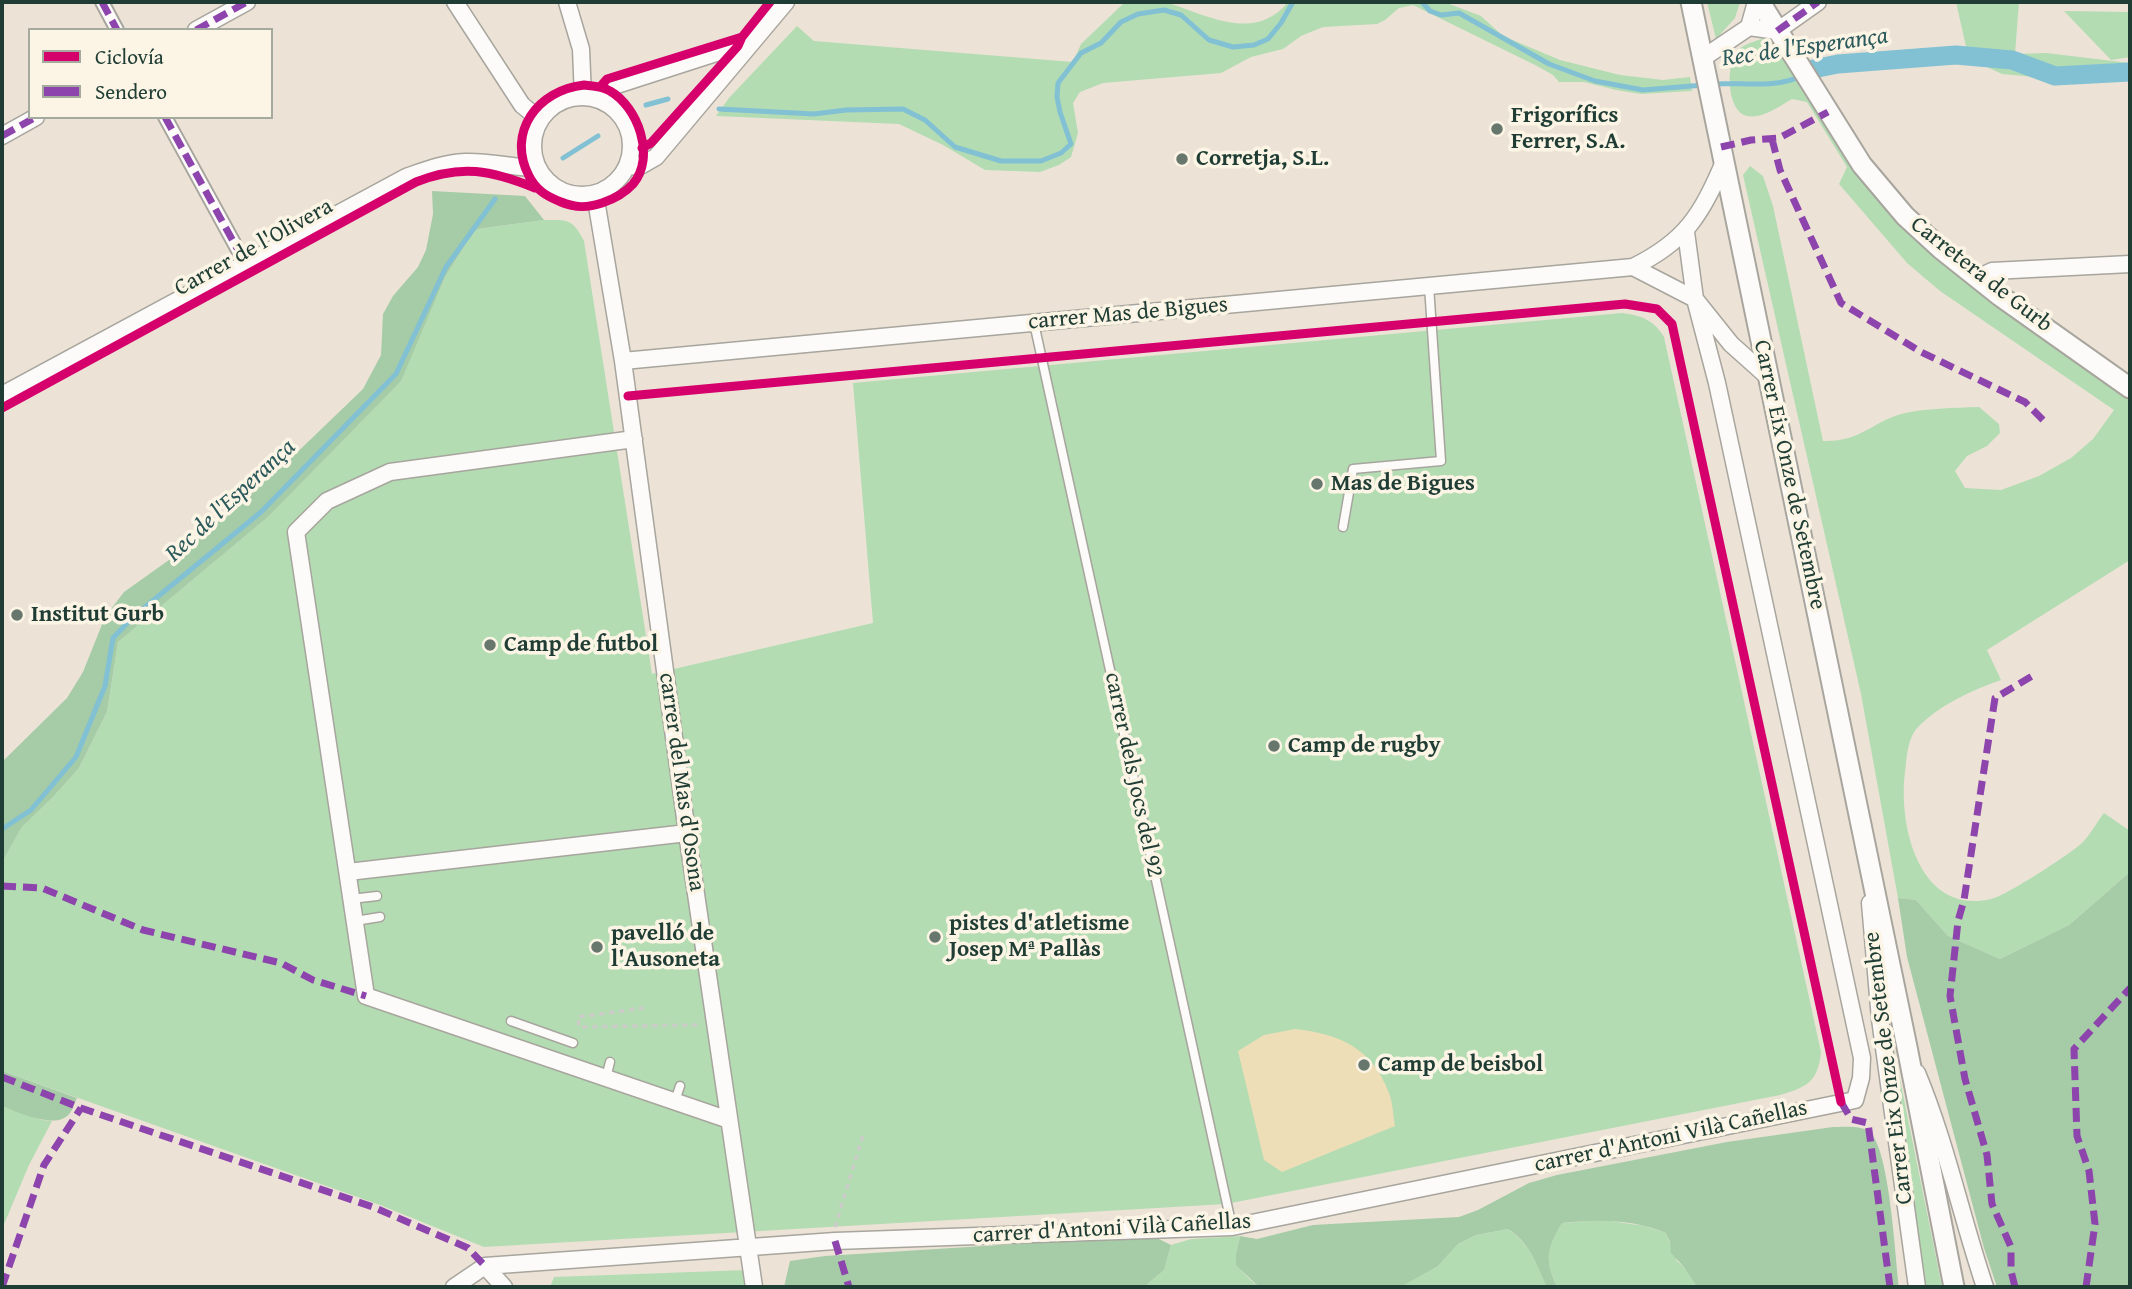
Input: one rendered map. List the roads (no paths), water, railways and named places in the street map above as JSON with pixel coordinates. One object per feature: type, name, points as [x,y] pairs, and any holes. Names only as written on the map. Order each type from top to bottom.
[{"type":"street","points":[[102,2],[116,28]]},
{"type":"street","points":[[200,28],[247,2]]},
{"type":"street","points":[[455,2],[522,105],[540,120]]},
{"type":"street","points":[[567,2],[582,50],[583,97]]},
{"type":"street","points":[[627,166],[642,165],[656,157],[786,2]]},
{"type":"street","name":"Carrer Eix Onze de Setembre","points":[[1691,2],[1954,1287]]},
{"type":"street","points":[[1705,64],[1749,27],[1758,2]]},
{"type":"street","name":"Carretera de Gurb","points":[[1758,2],[1862,165],[1905,216],[1977,278],[2130,388]]},
{"type":"street","points":[[1749,27],[1777,31],[1815,3]]},
{"type":"street","points":[[602,101],[614,86],[738,46],[758,33]]},
{"type":"street","points":[[583,97],[602,101],[616,111],[626,125],[631,150],[627,166],[617,181],[595,194],[574,195],[550,184],[537,168],[532,143],[540,120],[554,105],[563,100],[583,97]]},
{"type":"street","points":[[2,136],[32,119]]},
{"type":"street","points":[[166,119],[245,263]]},
{"type":"street","name":"Carrer de l'Olivera","points":[[2,395],[406,177],[443,164],[468,162],[517,169],[537,168]]},
{"type":"street","name":"carrer Mas de Bigues","points":[[623,361],[1633,267],[1654,257],[1686,232],[1710,194],[1724,162]]},
{"type":"street","name":"carrer del Mas d'Osona","points":[[595,194],[623,361],[687,833],[754,1287]]},
{"type":"street","name":"Carrer Eix Onze de Setembre","points":[[1686,232],[1695,299],[1862,1058],[1861,1078],[1855,1100]]},
{"type":"street","points":[[1977,278],[1992,271],[2130,264]]},
{"type":"street","points":[[1633,267],[1695,299],[1731,344],[1769,378]]},
{"type":"street","name":"Carrer Eix Onze de Setembre","points":[[1711,367],[1716,352],[1731,344]]},
{"type":"street","points":[[634,439],[390,472],[327,501],[296,532],[366,996],[606,1078],[677,1094],[729,1120]]},
{"type":"street","points":[[348,872],[687,833]]},
{"type":"street","name":"Carrer Eix Onze de Setembre","points":[[1865,848],[1880,1019],[1917,1287]]},
{"type":"street","name":"Carrer Eix Onze de Setembre","points":[[1907,1047],[1929,1101],[1985,1287]]},
{"type":"street","name":"carrer d'Antoni Vilà Cañellas","points":[[485,1266],[748,1246],[1232,1227],[1855,1100]]},
{"type":"street","points":[[454,1287],[485,1266],[504,1287]]},
{"type":"lane","points":[[1343,527],[1353,470],[1441,461],[1429,286]]},
{"type":"lane","name":"carrer dels Jocs del 92","points":[[1034,323],[1232,1227]]},
{"type":"lane","points":[[351,899],[377,896]]},
{"type":"lane","points":[[355,921],[380,917]]},
{"type":"lane","points":[[511,1021],[573,1043]]},
{"type":"lane","points":[[606,1078],[610,1062]]},
{"type":"waterway","name":"Rec de l'Esperança","points":[[719,109],[814,114],[846,110],[903,109],[925,120],[955,147],[1001,161],[1041,161],[1061,153],[1071,144],[1060,112],[1058,83],[1081,53],[1101,43],[1121,22],[1138,14],[1164,10],[1181,15],[1209,40],[1233,47],[1254,45],[1268,39],[1293,2]]},
{"type":"waterway","name":"Rec de l'Esperança","points":[[1422,2],[1430,11],[1441,15],[1459,13],[1549,64],[1595,81],[1643,90],[1704,85]]},
{"type":"waterway","name":"Rec de l'Esperança","points":[[1813,69],[1838,64],[1956,55],[2012,60],[2055,76],[2130,72]]},
{"type":"waterway","name":"Rec de l'Esperança","points":[[1714,84],[1770,84],[1801,76]]},
{"type":"waterway","points":[[646,105],[668,99]]},
{"type":"waterway","points":[[563,158],[598,136]]},
{"type":"waterway","name":"Rec de l'Esperança","points":[[2,829],[31,810],[76,757],[105,686],[113,638],[133,617],[261,512],[396,374],[446,267],[495,199]]},
{"type":"place","name":"Frigorífics Ferrer, S.A.","points":[[1497,129]]},
{"type":"place","name":"Corretja, S.L.","points":[[1182,159]]},
{"type":"place","name":"Mas de Bigues","points":[[1317,484]]},
{"type":"place","name":"Institut Gurb","points":[[17,615]]},
{"type":"place","name":"Camp de futbol","points":[[490,645]]},
{"type":"place","name":"Camp de rugby","points":[[1274,746]]},
{"type":"place","name":"pistes d'atletisme Josep Mª Pallàs","points":[[935,937]]},
{"type":"place","name":"pavelló de l'Ausoneta","points":[[597,947]]},
{"type":"place","name":"Camp de beisbol","points":[[1364,1065]]}]
